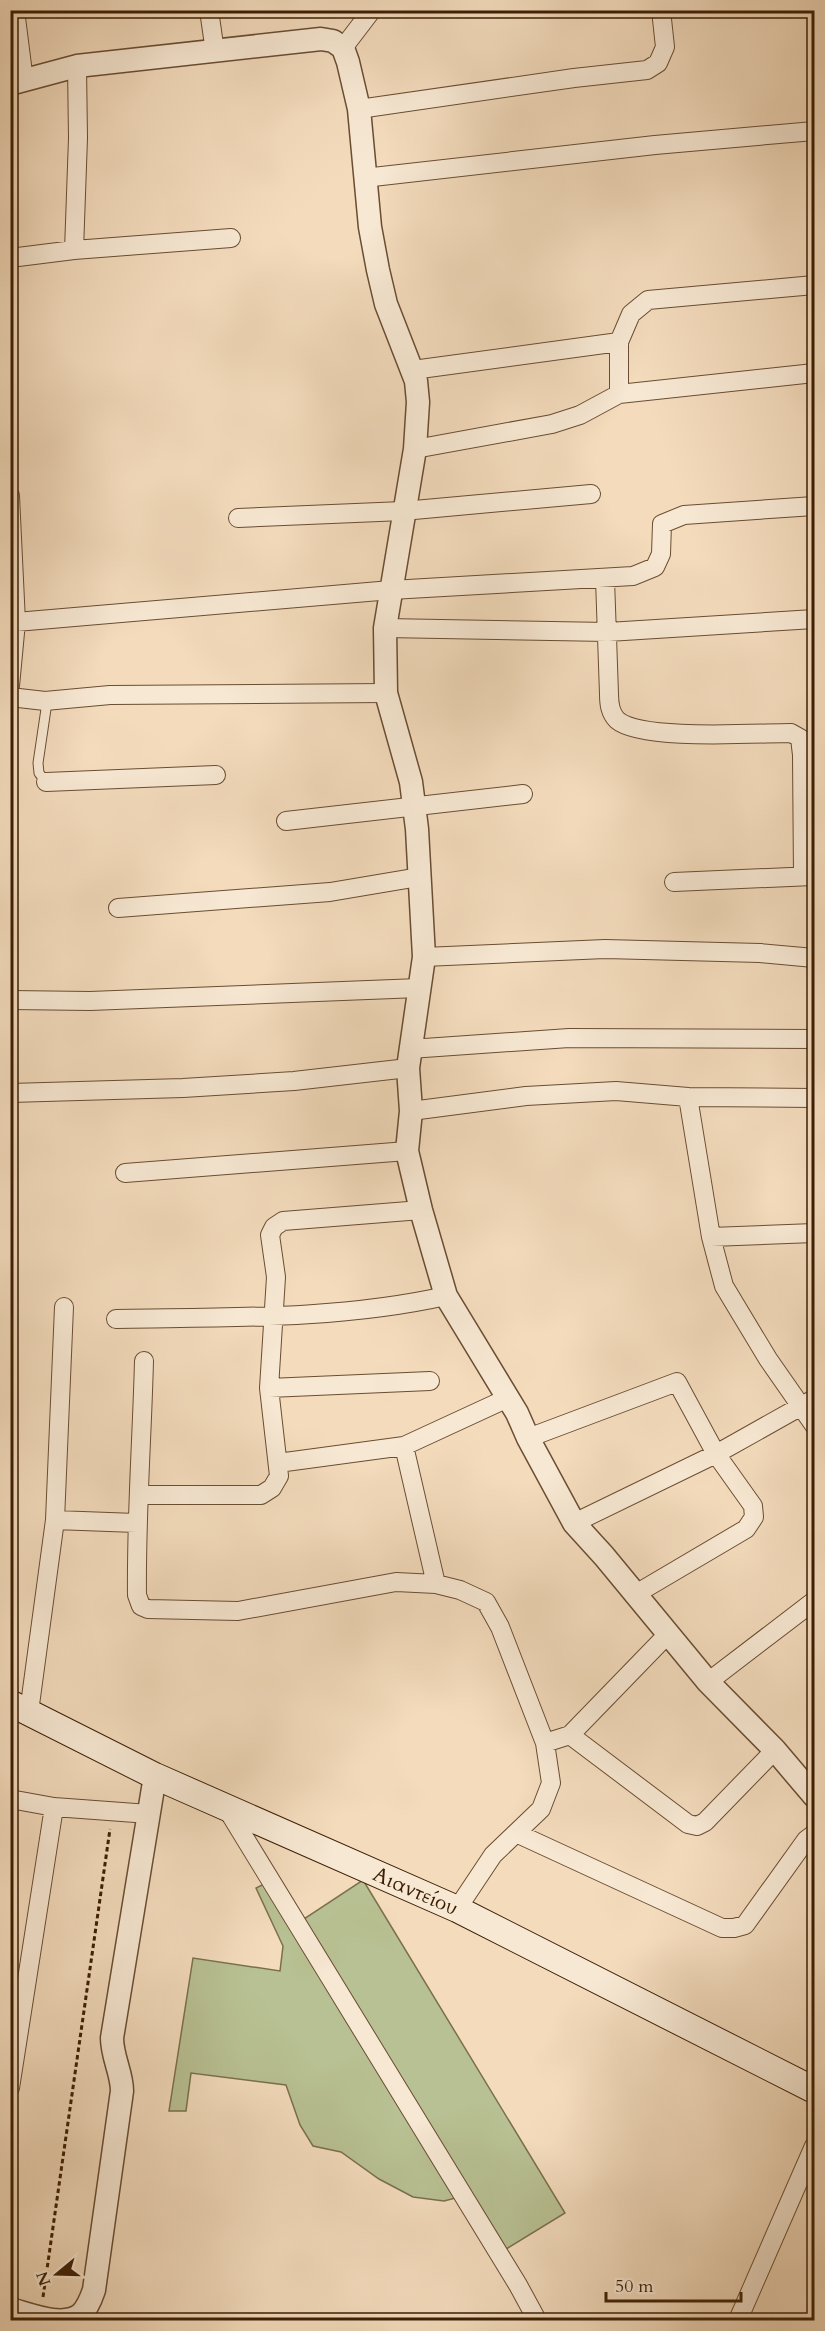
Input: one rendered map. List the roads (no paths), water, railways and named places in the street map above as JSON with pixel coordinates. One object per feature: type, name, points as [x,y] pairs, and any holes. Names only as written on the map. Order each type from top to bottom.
[{"type":"main road","name":"Αιαντείου","points":[[20,1707],[155,1776],[226,1809],[457,1909],[814,2090]]},
{"type":"street","points":[[15,10],[17,82],[77,66],[321,39],[333,41],[343,48],[359,109],[364,178],[378,270],[386,304],[416,381],[418,402],[415,449],[385,628],[386,693],[411,782],[414,807],[424,957],[409,1059],[411,1111],[407,1151],[421,1210],[446,1296],[517,1413],[574,1523],[708,1682],[775,1750],[814,1796]]},
{"type":"street","points":[[209,10],[215,52]]},
{"type":"street","points":[[343,48],[372,10]]},
{"type":"street","points":[[359,109],[574,78],[647,70],[658,63],[664,47],[661,10]]},
{"type":"street","points":[[74,250],[78,138],[77,66]]},
{"type":"street","points":[[364,178],[655,145],[814,131]]},
{"type":"street","points":[[10,258],[74,250],[231,238]]},
{"type":"street","points":[[619,394],[619,342],[631,314],[648,300],[814,285]]},
{"type":"street","points":[[412,370],[619,342]]},
{"type":"street","points":[[415,449],[552,424],[580,415],[619,394],[814,373]]},
{"type":"street","points":[[238,518],[403,511],[591,494]]},
{"type":"street","points":[[10,495],[13,621],[10,686]]},
{"type":"street","points":[[13,621],[391,590],[633,576],[656,567],[662,554],[662,524],[684,515],[814,506]]},
{"type":"street","points":[[605,579],[610,709],[615,718],[647,732],[791,733],[800,738],[808,770],[809,876],[674,882]]},
{"type":"street","points":[[385,628],[608,632],[814,619]]},
{"type":"street","points":[[10,697],[45,701],[110,695],[386,693]]},
{"type":"street","points":[[46,782],[216,775]]},
{"type":"street","points":[[286,821],[523,794]]},
{"type":"street","points":[[118,908],[330,892],[419,877]]},
{"type":"street","points":[[424,957],[605,950],[760,953],[814,958]]},
{"type":"street","points":[[10,1000],[90,1001],[419,988]]},
{"type":"street","points":[[10,1093],[183,1088],[294,1081],[409,1059],[569,1038],[814,1039]]},
{"type":"street","points":[[411,1111],[526,1096],[616,1091],[688,1097],[814,1098]]},
{"type":"street","points":[[688,1097],[711,1237],[724,1286],[768,1359],[808,1402],[814,1425]]},
{"type":"street","points":[[125,1173],[407,1151]]},
{"type":"street","points":[[140,1495],[261,1495],[272,1488],[279,1476],[268,1388],[276,1277],[270,1235],[274,1227],[283,1221],[421,1210]]},
{"type":"street","points":[[711,1237],[814,1234]]},
{"type":"street","points":[[116,1318],[274,1316],[382,1308],[446,1296]]},
{"type":"street","points":[[20,1707],[55,1520],[64,1307]]},
{"type":"street","points":[[144,1361],[140,1495],[136,1523],[136,1595],[141,1606],[148,1609],[238,1611],[396,1582],[436,1584],[460,1590],[486,1602],[500,1627],[545,1743],[551,1783],[541,1809],[493,1855],[457,1909]]},
{"type":"street","points":[[268,1388],[430,1380]]},
{"type":"street","points":[[528,1438],[677,1382],[716,1454],[753,1506],[754,1517],[747,1529],[634,1595]]},
{"type":"street","points":[[278,1463],[404,1446],[508,1398]]},
{"type":"street","points":[[574,1523],[716,1454],[808,1402]]},
{"type":"street","points":[[404,1446],[436,1584]]},
{"type":"street","points":[[55,1520],[136,1523]]},
{"type":"street","points":[[708,1682],[814,1601]]},
{"type":"street","points":[[545,1743],[570,1735],[668,1635]]},
{"type":"street","points":[[570,1735],[688,1824],[697,1826],[705,1822],[775,1750]]},
{"type":"street","points":[[10,2309],[59,2320],[70,2319],[80,2315],[94,2290],[123,2091],[122,2079],[112,2050],[112,2038],[155,1776]]},
{"type":"street","points":[[10,1799],[54,1806],[149,1814]]},
{"type":"street","points":[[10,2088],[54,1806]]},
{"type":"street","points":[[226,1809],[518,2285],[537,2320]]},
{"type":"street","points":[[516,1833],[722,1928],[745,1925],[806,1840],[814,1834]]},
{"type":"street","points":[[738,2320],[814,2146]]},
{"type":"lane","points":[[45,701],[46,709],[38,764],[39,773],[46,782]]}]
